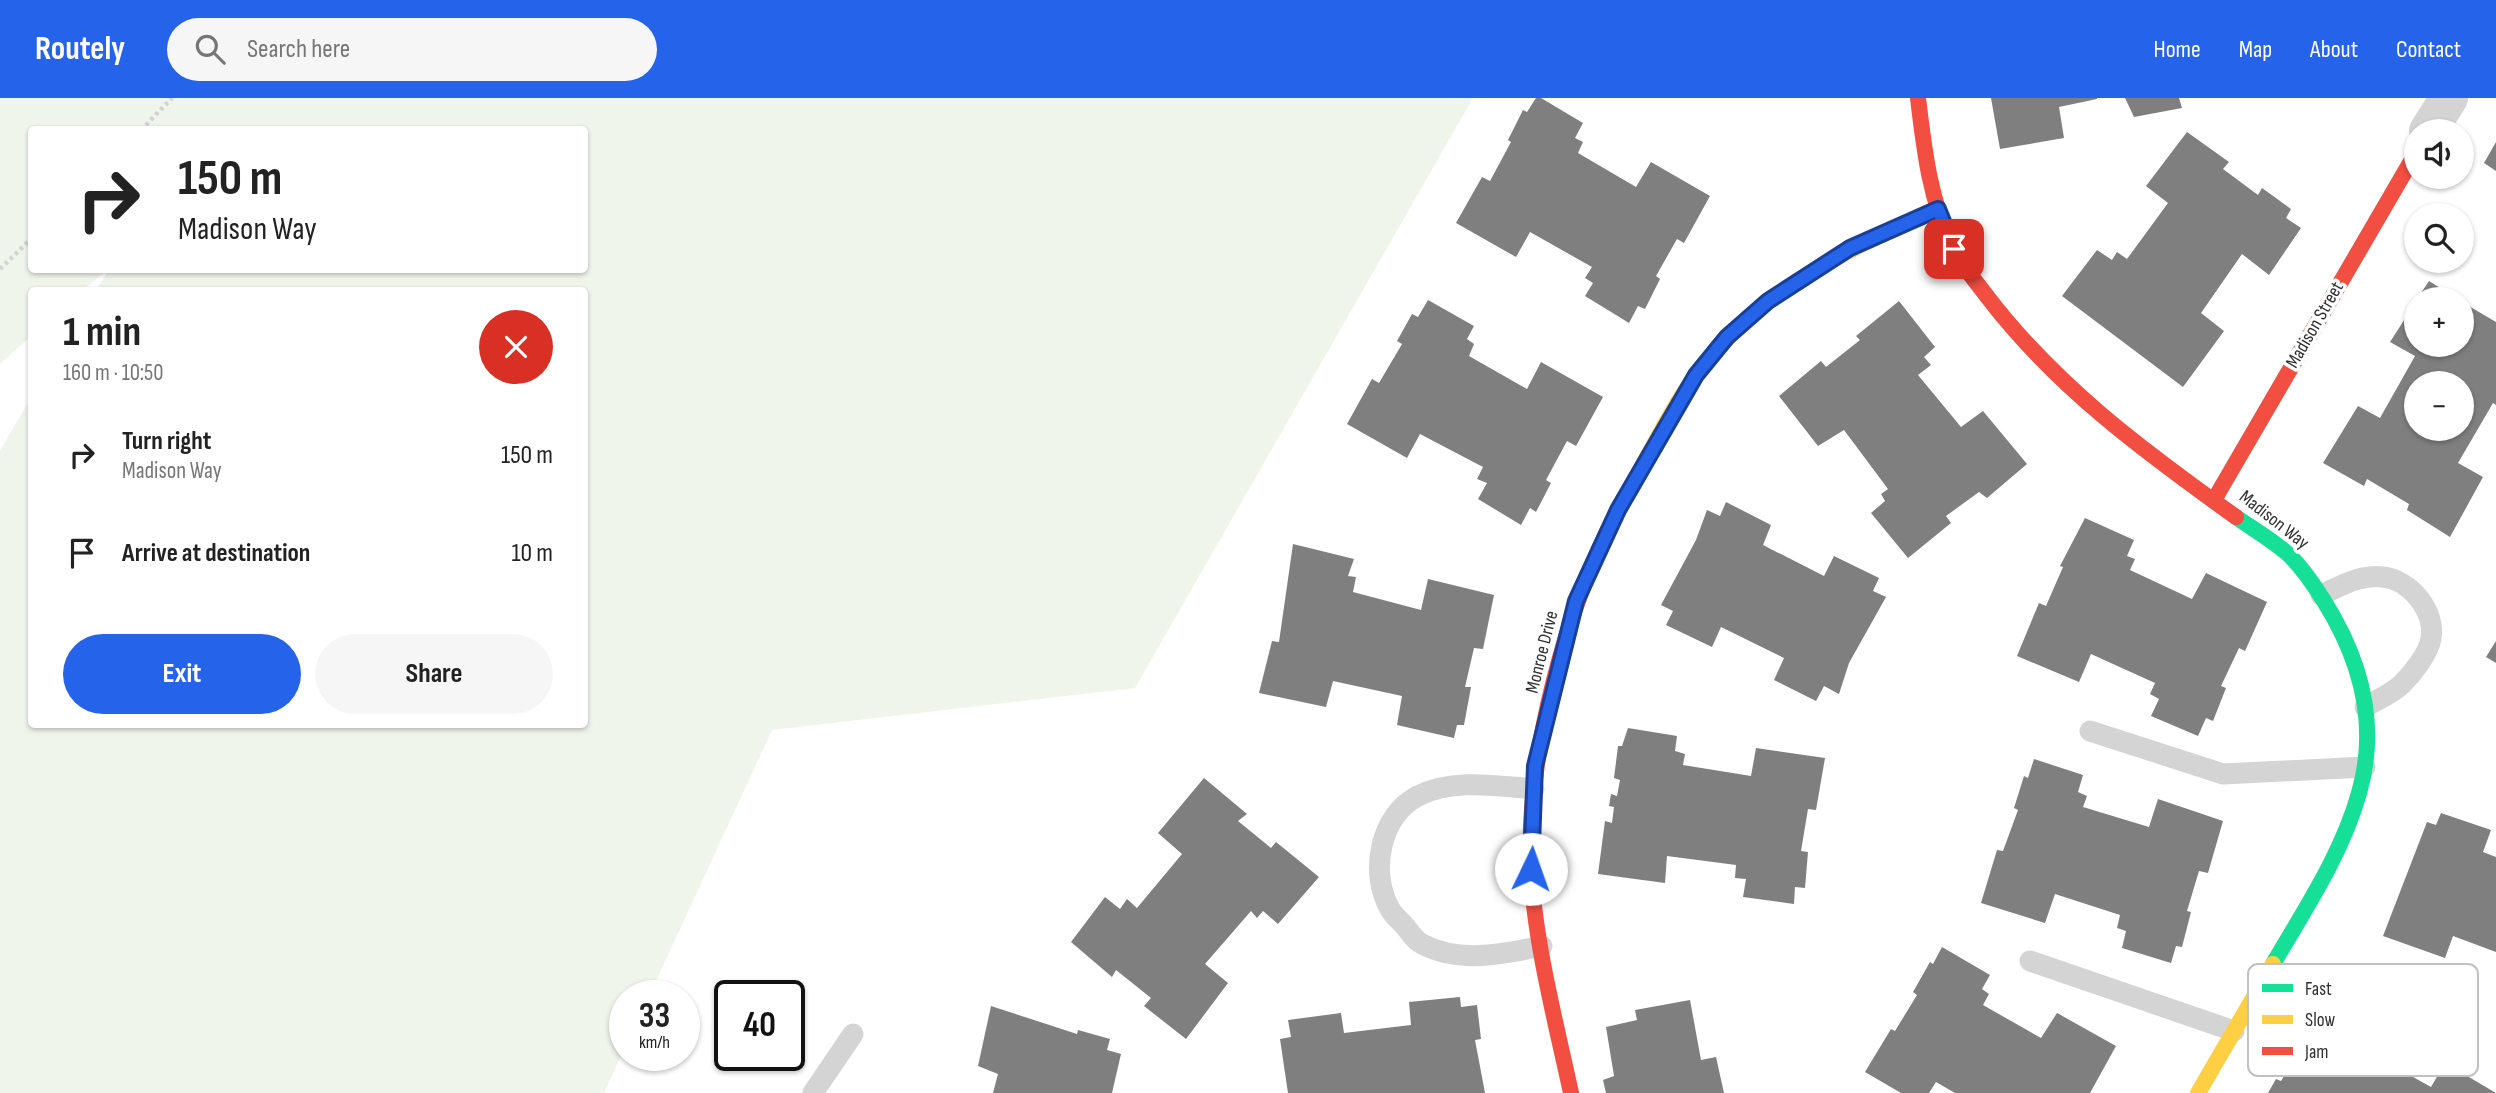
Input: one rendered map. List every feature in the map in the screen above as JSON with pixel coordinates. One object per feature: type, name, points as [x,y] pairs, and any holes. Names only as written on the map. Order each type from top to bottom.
[{"type":"street","name":"Madison Way","points":[[1918,98],[1926,160],[1938,209],[1954,249],[2005,325],[2098,412],[2289,555],[2321,595],[2344,633],[2360,680],[2369,734],[2361,789],[2333,859],[2273,964]]},
{"type":"street","points":[[2436,119],[2449,98]]},
{"type":"street","name":"Madison Street","points":[[2214,500],[2404,172]]},
{"type":"street","name":"Monroe Drive","points":[[1571,1093],[1542,946],[1531,869],[1535,766],[1576,601],[1618,510],[1696,375],[1727,337],[1768,301],[1850,248],[1938,209]]},
{"type":"street","name":"Madison Way","points":[[2198,1093],[2248,1007]]},
{"type":"lane","points":[[2321,595],[2355,579],[2384,577],[2412,589],[2428,612],[2431,638],[2420,661],[2401,685],[2365,707]]},
{"type":"lane","points":[[2090,731],[2224,774],[2365,766]]},
{"type":"lane","points":[[1534,789],[1478,785],[1445,788],[1417,796],[1394,818],[1381,844],[1381,876],[1389,908],[1420,944],[1469,956],[1497,955],[1542,946]]},
{"type":"lane","points":[[2030,961],[2234,1031]]},
{"type":"lane","points":[[813,1093],[853,1034]]},
{"type":"path","points":[[145,126],[172,98]]},
{"type":"path","points":[[0,269],[28,242]]},
{"type":"shaded area","points":[[0,98],[1473,98],[1135,688],[772,730],[656,980],[609,980],[609,1071],[614,1071],[604,1093],[0,1093],[0,450],[28,403],[28,728],[588,728],[588,287],[98,287],[107,273],[588,273],[588,126],[28,126],[28,273],[103,273],[87,287],[28,287],[28,339],[0,364]]},
{"type":"building","points":[[1536,98],[1541,98],[1583,123],[1575,138],[1583,142],[1578,153],[1636,187],[1651,162],[1710,196],[1684,243],[1677,239],[1656,276],[1660,279],[1645,309],[1638,306],[1629,323],[1585,296],[1593,283],[1585,278],[1592,267],[1530,232],[1516,257],[1456,223],[1482,177],[1490,181],[1511,142],[1508,140],[1523,110],[1527,112]]},
{"type":"building","points":[[1991,98],[2097,99],[2059,107],[2064,138],[2000,149]]},
{"type":"building","points":[[2125,98],[2179,98],[2182,108],[2134,117]]},
{"type":"building","points":[[2187,132],[2229,162],[2223,169],[2258,195],[2262,188],[2291,209],[2286,218],[2301,228],[2269,275],[2242,254],[2201,313],[2224,331],[2183,387],[2062,296],[2097,250],[2112,260],[2117,252],[2127,259],[2168,203],[2146,186]]},
{"type":"building","points":[[2496,142],[2496,171],[2484,163]]},
{"type":"building","points":[[2429,281],[2439,287],[2425,287]]},
{"type":"building","points":[[1428,300],[1474,326],[1467,339],[1474,344],[1469,356],[1527,389],[1541,362],[1603,397],[1576,446],[1567,441],[1546,480],[1551,483],[1536,512],[1530,508],[1521,525],[1478,499],[1487,483],[1477,479],[1483,467],[1420,434],[1407,458],[1347,424],[1372,379],[1379,383],[1402,344],[1397,341],[1412,314],[1418,317]]},
{"type":"building","points":[[1899,301],[1935,347],[1924,357],[1931,365],[1918,375],[1961,427],[1983,411],[2027,464],[1987,498],[1979,492],[1946,516],[1951,523],[1908,558],[1871,513],[1885,501],[1881,494],[1888,489],[1844,430],[1818,446],[1779,396],[1821,361],[1826,367],[1860,340],[1856,336]]},
{"type":"building","points":[[2474,309],[2496,322],[2496,405],[2493,403],[2474,436],[2474,371],[2407,371],[2414,357],[2474,357]]},
{"type":"building","points":[[2404,320],[2404,350],[2390,342]]},
{"type":"building","points":[[2404,375],[2404,441],[2471,441],[2458,463],[2483,477],[2450,537],[2407,510],[2409,504],[2367,479],[2364,486],[2323,463],[2358,406],[2380,418]]},
{"type":"building","points":[[1726,502],[1771,525],[1763,545],[1824,576],[1834,556],[1879,578],[1873,591],[1886,597],[1849,663],[1839,694],[1824,686],[1816,701],[1774,680],[1784,658],[1721,627],[1712,647],[1666,625],[1673,611],[1661,605],[1696,540],[1707,510],[1720,516]]},
{"type":"building","points":[[2085,518],[2134,540],[2127,556],[2135,559],[2130,570],[2192,599],[2206,573],[2267,602],[2245,651],[2239,648],[2221,686],[2226,688],[2213,721],[2206,718],[2198,736],[2151,716],[2159,699],[2150,694],[2155,683],[2091,654],[2079,682],[2017,656],[2039,603],[2046,606],[2063,567],[2060,566]]},
{"type":"building","points":[[1293,544],[1354,559],[1348,576],[1356,577],[1353,592],[1421,610],[1428,579],[1494,595],[1483,649],[1474,648],[1465,687],[1471,687],[1464,725],[1457,725],[1454,738],[1397,725],[1402,696],[1333,681],[1326,707],[1259,693],[1272,641],[1279,642]]},
{"type":"building","points":[[2496,641],[2496,663],[2486,657]]},
{"type":"building","points":[[1628,728],[1677,736],[1675,751],[1685,754],[1683,765],[1751,776],[1756,748],[1825,758],[1816,810],[1808,809],[1801,851],[1808,852],[1805,888],[1795,887],[1794,904],[1743,897],[1746,879],[1735,878],[1736,865],[1667,856],[1665,883],[1598,874],[1605,821],[1612,823],[1614,807],[1609,806],[1611,794],[1617,796],[1620,780],[1614,778],[1618,746],[1622,746]]},
{"type":"building","points":[[2034,759],[2083,775],[2078,792],[2087,796],[2083,807],[2149,827],[2158,799],[2223,821],[2208,873],[2199,871],[2187,911],[2191,912],[2182,947],[2176,946],[2171,963],[2122,948],[2126,931],[2117,928],[2120,915],[2055,894],[2045,923],[1981,903],[1997,850],[2003,851],[2018,810],[2014,808],[2024,776],[2028,778]]},
{"type":"building","points":[[1204,778],[1247,814],[1238,821],[1271,848],[1276,842],[1319,877],[1278,924],[1263,911],[1257,918],[1251,911],[1205,964],[1228,983],[1186,1039],[1144,1006],[1151,998],[1116,970],[1112,977],[1071,942],[1105,897],[1120,909],[1127,899],[1137,908],[1182,854],[1158,833]]},
{"type":"building","points":[[2441,813],[2491,830],[2483,852],[2496,857],[2496,952],[2453,936],[2445,958],[2383,936],[2427,822],[2436,825]]},
{"type":"building","points":[[1942,947],[1990,975],[1982,989],[1989,994],[1983,1005],[2041,1038],[2057,1013],[2116,1046],[2090,1093],[1955,1093],[1936,1082],[1929,1093],[1901,1093],[1865,1072],[1891,1029],[1895,1031],[1917,995],[1913,992]]},
{"type":"building","points":[[1460,997],[1461,1007],[1477,1005],[1481,1039],[1475,1040],[1485,1093],[1288,1093],[1280,1039],[1291,1037],[1288,1020],[1341,1013],[1344,1033],[1411,1025],[1409,1002]]},
{"type":"building","points":[[1690,1000],[1701,1060],[1716,1057],[1724,1093],[1606,1093],[1603,1080],[1614,1076],[1606,1027],[1637,1020],[1635,1010]]},
{"type":"building","points":[[991,1006],[1077,1034],[1078,1030],[1110,1039],[1107,1050],[1121,1054],[1112,1093],[993,1093],[998,1074],[978,1066]]},
{"type":"building","points":[[2284,1076],[2411,1076],[2431,1087],[2437,1076],[2467,1076],[2496,1093],[2268,1093],[2276,1079],[2281,1081]]},
{"type":"traffic: fast","points":[[2236,517],[2288,554],[2320,595],[2337,623],[2357,669],[2366,717],[2365,767],[2352,816],[2322,881],[2273,964]]},
{"type":"traffic: slow","points":[[1620,507],[1687,388],[1723,344],[1749,318],[1777,295],[1838,257],[1938,210]]},
{"type":"traffic: slow","points":[[2198,1093],[2248,1007]]},
{"type":"traffic: jam","points":[[1918,98],[1933,193],[1945,230],[1968,272],[2013,328],[2071,388],[2168,468],[2236,517]]},
{"type":"traffic: jam","points":[[2214,500],[2404,173]]},
{"type":"traffic: jam","points":[[1571,1093],[1536,924],[1531,869],[1531,825],[1535,779],[1553,682],[1583,589],[1600,546],[1620,507]]},
{"type":"route","points":[[1531,869],[1535,766],[1576,601],[1618,510],[1696,375],[1727,337],[1768,301],[1850,248],[1938,209],[1954,249]]}]
